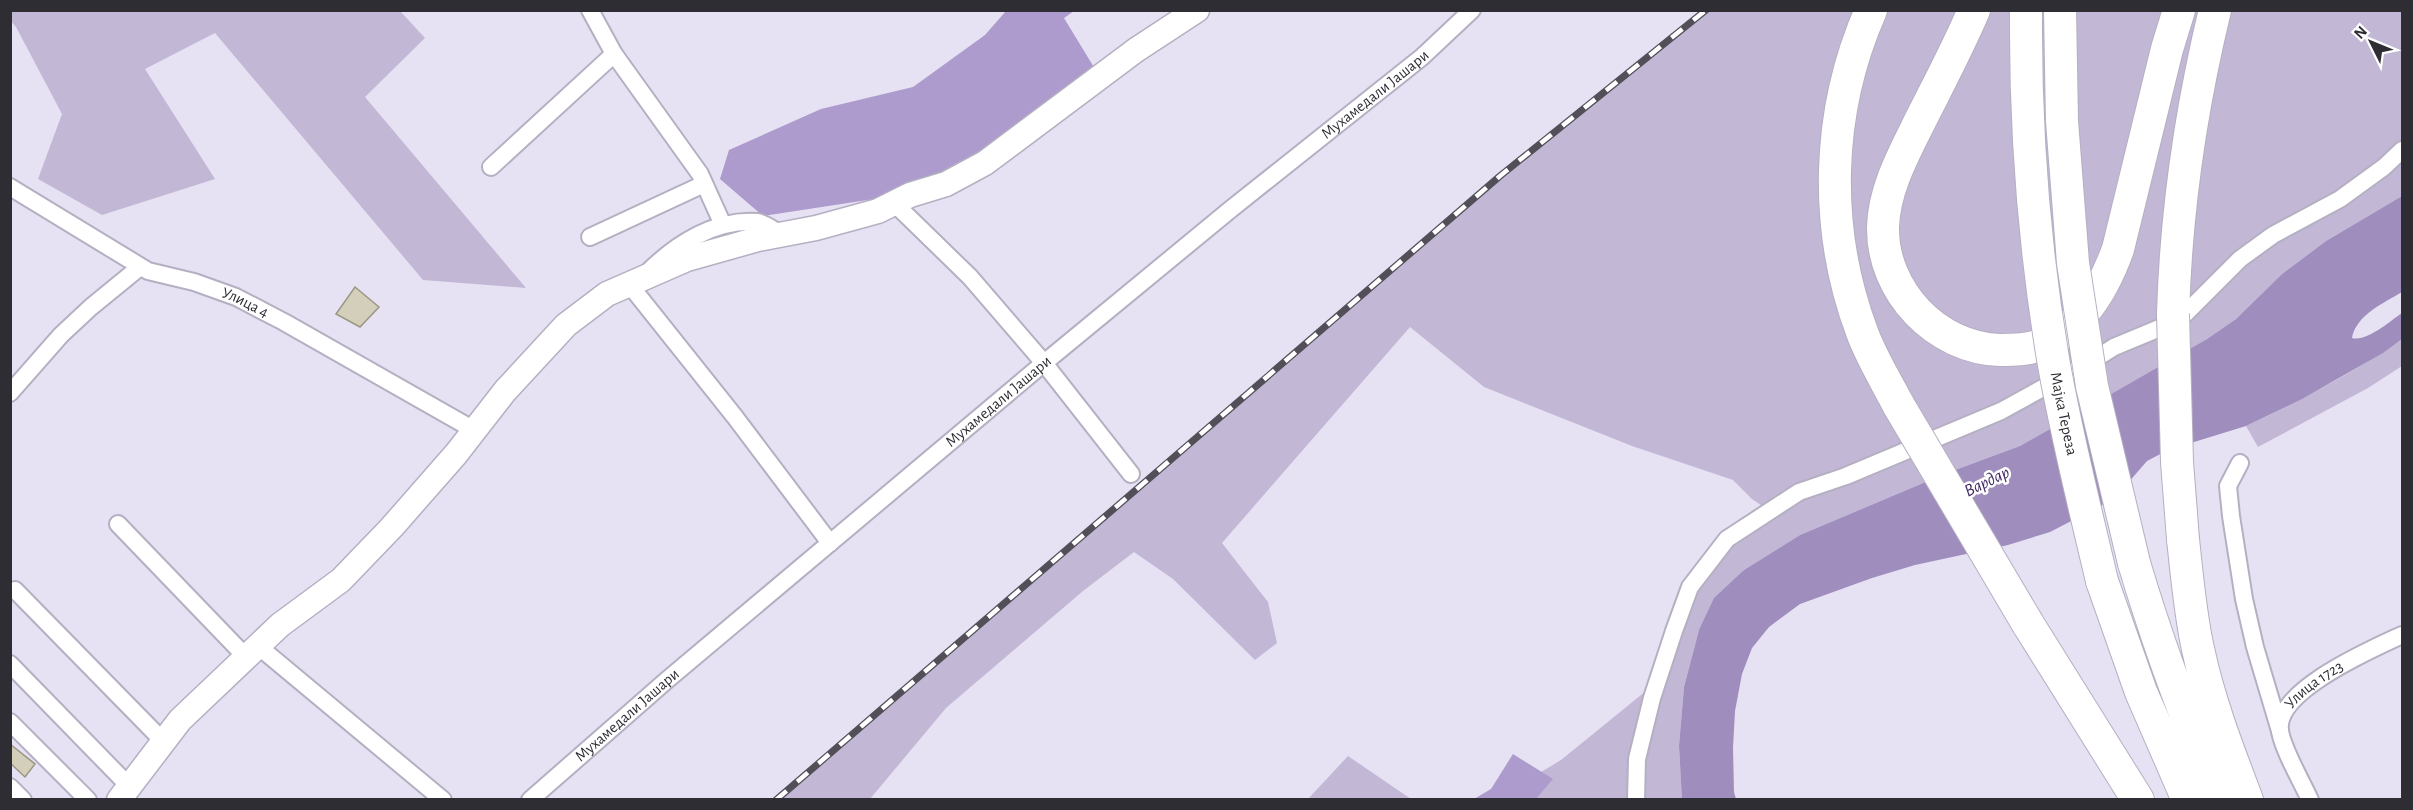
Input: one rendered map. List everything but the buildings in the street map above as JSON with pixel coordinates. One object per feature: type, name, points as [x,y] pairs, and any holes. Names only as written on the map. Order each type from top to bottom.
[{"type":"highway","points":[[1871,10],[1849,70],[1841,107],[1835,156],[1835,202],[1840,249],[1854,309],[1876,364],[1899,406],[2028,624],[2138,800]]},
{"type":"highway","points":[[1974,10],[1898,165],[1886,203],[1883,236],[1890,271],[1908,302],[1930,323],[1960,341],[1994,350],[2022,349],[2039,345],[2057,335],[2086,309],[2110,271],[2118,249],[2179,10]]},
{"type":"highway","name":"Мајка Тереза","points":[[2026,10],[2030,141],[2045,305],[2069,441],[2102,582],[2141,692],[2188,800]]},
{"type":"highway","name":"Мајка Тереза","points":[[2060,10],[2062,121],[2076,283],[2092,386],[2134,563],[2156,637],[2188,725],[2220,800]]},
{"type":"highway","points":[[2215,10],[2190,138],[2175,268],[2173,314],[2177,462],[2188,589],[2198,649],[2223,738],[2247,800]]},
{"type":"main road","points":[[124,792],[180,720],[280,625],[341,580],[392,527],[505,391],[566,325],[607,294],[687,259],[878,211],[910,195],[946,184],[985,164],[1136,50],[1197,10]]},
{"type":"street","points":[[590,10],[614,54],[700,174],[723,225]]},
{"type":"street","name":"Мухамедали Јашари","points":[[530,800],[1044,363],[1231,209],[1422,57],[1472,10]]},
{"type":"street","points":[[491,167],[614,54]]},
{"type":"street","points":[[1636,800],[1637,759],[1652,698],[1674,631],[1690,586],[1727,539],[1799,492],[1846,476],[2001,411],[2114,347],[2179,320],[2240,259],[2273,235],[2340,199],[2403,150]]},
{"type":"street","points":[[590,237],[704,184]]},
{"type":"street","name":"Улица 4","points":[[10,187],[147,271],[194,282],[236,297],[474,430]]},
{"type":"street","points":[[894,203],[970,277],[1044,363],[1131,474]]},
{"type":"street","points":[[782,235],[759,222],[723,225],[691,239],[665,256],[635,281],[830,543]]},
{"type":"street","points":[[10,393],[61,335],[140,267]]},
{"type":"street","points":[[2240,463],[2228,486],[2229,508],[2261,674],[2280,731]]},
{"type":"street","points":[[118,524],[252,652],[443,800]]},
{"type":"street","points":[[15,590],[164,742]]},
{"type":"street","name":"Улица 1723","points":[[2310,800],[2280,731],[2283,713],[2299,693],[2342,665],[2403,635]]},
{"type":"street","points":[[10,664],[124,792]]},
{"type":"street","points":[[10,723],[87,800]]},
{"type":"street","points":[[10,787],[23,800]]},
{"type":"shaded area","points":[[11,10],[400,11],[425,38],[365,97],[526,288],[423,280],[215,33],[145,69],[215,179],[102,215],[38,179],[62,114],[11,21]]},
{"type":"shaded area","points":[[1006,11],[1074,11],[1064,18],[1095,69],[970,161],[874,199],[763,216],[720,179],[729,150],[821,109],[913,87],[985,35]]},
{"type":"shaded area","points":[[1706,11],[2402,11],[2402,196],[2326,241],[2282,274],[2236,319],[2207,339],[2020,446],[1947,473],[1800,535],[1744,570],[1699,630],[1684,687],[1679,746],[1682,799],[1496,799],[1561,760],[1657,682],[1711,558],[1774,514],[1752,499],[1733,480],[1632,446],[1484,387],[1410,327],[1222,543],[1268,602],[1277,643],[1255,660],[1173,579],[1134,552],[1083,591],[946,708],[870,799],[774,800],[1500,176]]},
{"type":"shaded area","points":[[2402,339],[2402,366],[2368,388],[2258,447],[2246,426],[2346,375]]},
{"type":"shaded area","points":[[1513,754],[1553,779],[1536,799],[1474,799],[1491,789]]},
{"type":"shaded area","points":[[1348,756],[1411,799],[1308,799]]},
{"type":"water","name":"Вардар","points":[[2402,196],[2402,292],[2365,316],[2352,338],[2371,334],[2402,313],[2402,339],[2383,353],[2302,399],[2246,426],[2168,450],[2147,461],[2114,499],[2050,532],[2008,545],[1915,565],[1800,604],[1769,627],[1752,648],[1742,674],[1735,711],[1733,748],[1736,799],[1682,800],[1679,746],[1684,687],[1699,630],[1714,598],[1744,570],[1800,535],[1947,473],[2020,446],[2207,339],[2236,319],[2282,274],[2326,241]]},
{"type":"railway","points":[[776,800],[1500,176],[1706,10]]}]
